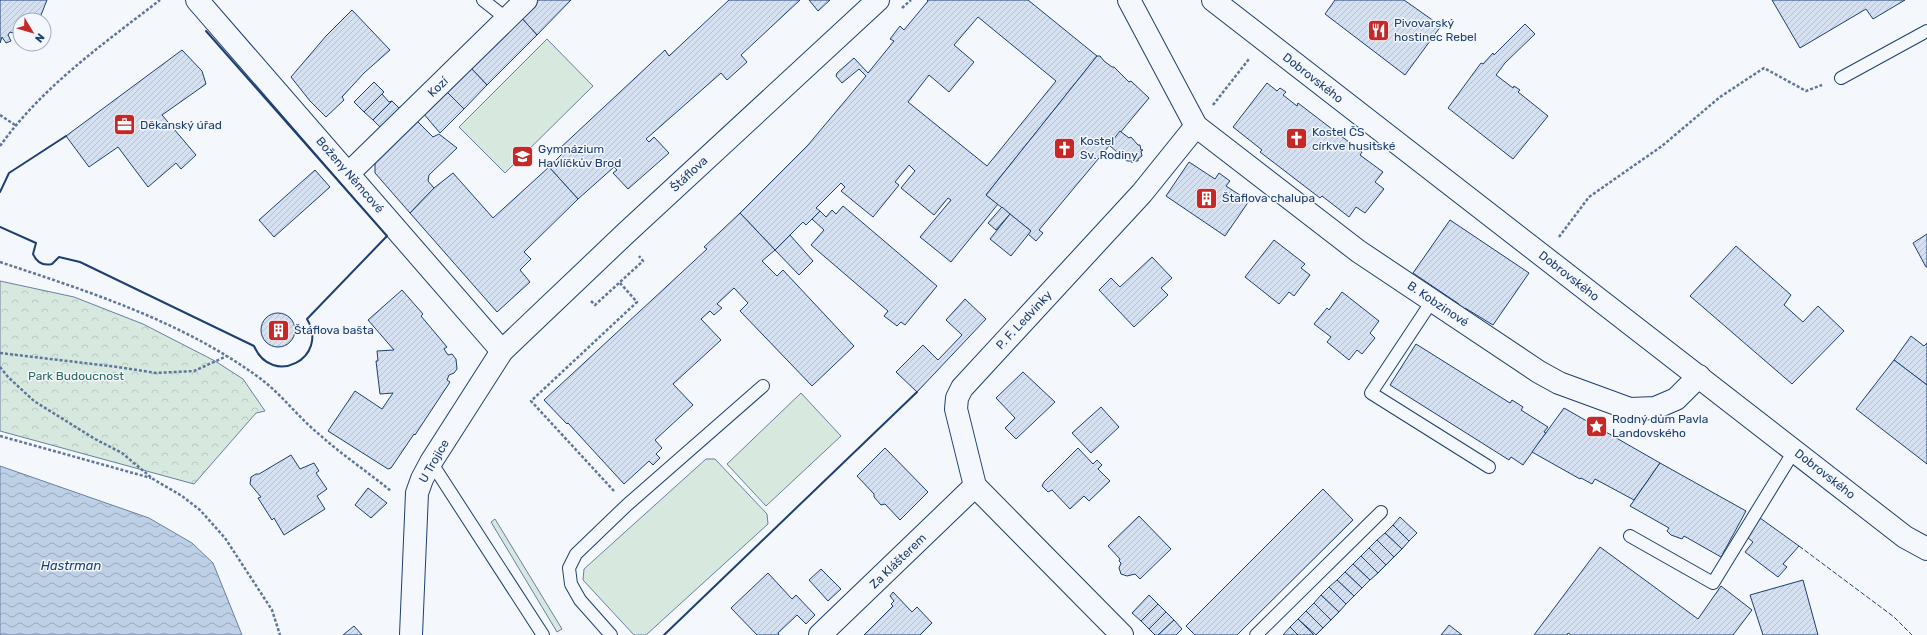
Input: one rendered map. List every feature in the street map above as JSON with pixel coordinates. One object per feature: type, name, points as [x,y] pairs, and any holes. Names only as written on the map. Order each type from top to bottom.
[{"type":"street","name":"Boženy Němcové","points":[[197,0],[349,173],[502,351]]},
{"type":"street","name":"Kozí","points":[[349,173],[526,0]]},
{"type":"street","name":"Štáflova","points":[[502,351],[626,233],[878,0]]},
{"type":"street","points":[[1129,0],[1196,126]]},
{"type":"street","name":"Dobrovského","points":[[1213,0],[1905,537],[1927,549]]},
{"type":"street","name":"B. Kobzinové","points":[[1196,126],[1358,251],[1539,372],[1559,383],[1630,409],[1655,408],[1676,399],[1699,376]]},
{"type":"street","name":"P. F. Ledvinky","points":[[975,486],[956,409],[957,398],[962,388],[1142,192],[1196,126]]},
{"type":"street","name":"U Trojice","points":[[410,635],[417,493],[422,479],[432,462],[502,351]]},
{"type":"street","points":[[975,486],[1122,635]]},
{"type":"street","name":"Za Klášterem","points":[[820,635],[975,486]]},
{"type":"lane","points":[[483,0],[507,19]]},
{"type":"lane","points":[[1841,78],[1927,31]]},
{"type":"lane","points":[[1432,301],[1370,393],[1489,468]]},
{"type":"lane","points":[[611,635],[580,600],[571,584],[569,568],[576,554],[627,505],[763,386]]},
{"type":"lane","points":[[1630,536],[1713,584],[1794,450]]},
{"type":"lane","points":[[432,462],[543,635]]},
{"type":"lane","points":[[1256,635],[1381,512]]},
{"type":"path","points":[[0,146],[15,125],[56,81],[160,0]]},
{"type":"path","points":[[1196,126],[1264,40]]},
{"type":"path","points":[[1544,257],[1589,197],[1662,146],[1720,97],[1764,68],[1806,91],[1841,78]]},
{"type":"path","points":[[0,115],[15,125]]},
{"type":"path","points":[[587,296],[595,305],[620,283],[643,261],[635,251]]},
{"type":"path","points":[[0,262],[84,290],[136,311],[195,338],[227,356],[262,380],[320,436],[415,510]]},
{"type":"path","points":[[620,283],[637,302],[531,401],[627,505]]},
{"type":"path","points":[[0,353],[118,366],[156,373],[194,371],[227,356]]},
{"type":"path","points":[[0,367],[8,377],[34,402],[95,439],[122,453],[154,479],[182,496],[200,510],[225,538],[272,610],[280,635]]},
{"type":"path","points":[[0,436],[154,479]]},
{"type":"green space","points":[[547,39],[593,86],[505,173],[459,127]]},
{"type":"green space","name":"Park Budoucnost","points":[[0,281],[74,297],[143,324],[215,361],[243,379],[265,411],[256,413],[194,484],[0,431]]},
{"type":"green space","points":[[801,393],[841,436],[766,506],[727,464]]},
{"type":"green space","points":[[706,459],[715,459],[767,514],[768,524],[646,635],[634,635],[583,580],[584,569]]},
{"type":"green space","points":[[495,519],[562,629],[557,632],[491,522]]},
{"type":"water","name":"Hastrman","points":[[0,466],[149,518],[192,543],[213,563],[242,635],[0,635]]},
{"type":"building","points":[[0,0],[47,0],[42,12],[12,12],[12,33],[10,32],[8,35],[11,41],[6,43],[2,37],[0,43]]},
{"type":"building","points":[[537,0],[571,0],[537,35],[519,15]]},
{"type":"building","points":[[729,0],[800,0],[741,55],[747,62],[727,80],[721,73],[646,139],[649,142],[654,137],[669,153],[628,189],[613,173],[617,170],[614,167],[578,199],[549,167],[562,154],[558,150],[665,50],[669,56]]},
{"type":"building","points":[[809,0],[830,0],[818,11]]},
{"type":"building","points":[[927,0],[1028,0],[1097,56],[986,195],[998,204],[951,262],[920,237],[951,200],[948,198],[934,215],[901,188],[915,171],[909,165],[895,182],[899,185],[873,217],[841,191],[845,187],[841,183],[816,208],[820,211],[806,225],[803,222],[775,250],[740,213],[808,145],[866,76],[859,69],[842,83],[836,76],[837,73],[854,58],[868,73],[894,41],[890,39],[900,26],[904,30],[928,1]],"holes":[[[978,17],[1056,81],[987,166],[908,102],[929,75],[949,92],[974,62],[954,45]]]},
{"type":"building","points":[[1335,0],[1404,0],[1441,26],[1405,75],[1325,14]]},
{"type":"building","points":[[1772,0],[1905,0],[1873,19],[1866,9],[1800,48]]},
{"type":"building","points":[[352,10],[390,50],[364,73],[342,97],[344,100],[326,117],[310,101],[291,77],[326,36]]},
{"type":"building","points":[[519,15],[537,35],[487,85],[469,66]]},
{"type":"building","points":[[1525,24],[1535,34],[1505,63],[1496,75],[1513,88],[1514,86],[1520,90],[1518,92],[1548,116],[1513,159],[1448,108],[1481,63],[1483,64],[1493,53],[1494,55]]},
{"type":"building","name":"Děkanský úřad","points":[[182,50],[202,71],[206,84],[162,115],[196,155],[181,169],[176,163],[148,187],[118,147],[89,167],[66,136]]},
{"type":"building","name":"Kostel Sv. Rodiny","points":[[1097,56],[1100,56],[1104,61],[1114,67],[1129,82],[1131,81],[1149,98],[1039,230],[1043,233],[1036,241],[1028,234],[1031,231],[986,195]]},
{"type":"building","points":[[469,66],[487,85],[464,109],[445,90]]},
{"type":"building","points":[[374,82],[384,92],[364,112],[354,102]]},
{"type":"building","name":"Kostel ČS církve husitské","points":[[1267,83],[1277,91],[1280,88],[1286,92],[1283,95],[1297,106],[1298,103],[1362,152],[1360,155],[1383,172],[1375,182],[1384,189],[1365,213],[1356,207],[1349,217],[1322,196],[1320,198],[1260,152],[1262,150],[1233,127]]},
{"type":"building","points":[[445,90],[464,109],[440,133],[423,113]]},
{"type":"building","points":[[382,94],[389,102],[392,101],[373,120],[364,112]]},
{"type":"building","points":[[392,101],[401,110],[382,129],[373,120]]},
{"type":"building","points":[[416,120],[433,137],[439,134],[457,148],[429,175],[428,181],[434,188],[410,213],[375,173],[375,159]]},
{"type":"building","points":[[1120,131],[1129,138],[1131,137],[1138,145],[1140,145],[1141,150],[1143,150],[1141,151],[1142,156],[1138,159],[1138,161],[1133,161],[1132,163],[1132,161],[1127,161],[1109,145]]},
{"type":"building","name":"Štaflova chalupa","points":[[1189,162],[1215,179],[1219,173],[1230,181],[1226,186],[1249,201],[1225,236],[1166,196]]},
{"type":"building","points":[[549,167],[578,199],[524,252],[531,259],[520,270],[530,282],[497,312],[410,213],[434,188],[453,173],[493,218]]},
{"type":"building","points":[[315,170],[330,187],[274,237],[259,220]]},
{"type":"building","points":[[843,206],[937,286],[905,325],[901,322],[897,326],[884,316],[888,311],[811,245],[824,230],[812,219],[820,211],[826,217],[832,210],[836,214]]},
{"type":"building","points":[[1002,207],[1010,214],[996,230],[988,223]]},
{"type":"building","points":[[740,213],[775,250],[762,261],[777,276],[783,270],[854,346],[812,386],[740,311],[748,303],[734,288],[717,304],[722,308],[714,315],[710,311],[701,319],[721,340],[673,384],[693,405],[655,440],[662,448],[656,454],[660,458],[653,465],[649,461],[624,484],[568,423],[567,424],[544,400],[707,249],[704,247]]},
{"type":"building","points":[[1010,214],[1031,231],[1011,256],[990,239]]},
{"type":"building","points":[[1450,220],[1529,273],[1493,325],[1465,308],[1463,310],[1458,306],[1459,304],[1413,273]]},
{"type":"building","points":[[1927,234],[1927,267],[1926,267],[1913,243]]},
{"type":"building","points":[[790,235],[813,261],[799,275],[775,250]]},
{"type":"building","points":[[1274,240],[1305,264],[1301,268],[1310,275],[1294,296],[1289,292],[1279,304],[1245,277]]},
{"type":"building","points":[[1736,246],[1791,295],[1784,305],[1803,322],[1818,306],[1844,331],[1792,384],[1690,296]]},
{"type":"building","points":[[1152,257],[1172,278],[1161,288],[1168,295],[1134,327],[1099,290],[1111,278],[1120,287]]},
{"type":"building","points":[[402,290],[423,314],[421,316],[447,347],[444,349],[448,355],[452,354],[456,359],[457,369],[454,373],[449,375],[447,380],[450,382],[415,435],[414,434],[391,468],[388,469],[328,431],[355,391],[382,409],[393,393],[380,394],[376,361],[378,361],[377,351],[394,350],[368,320]]},
{"type":"building","points":[[1342,292],[1379,321],[1370,333],[1375,338],[1362,354],[1357,350],[1349,360],[1327,342],[1331,337],[1314,324],[1327,308],[1329,310]]},
{"type":"building","points":[[965,299],[986,319],[917,392],[896,372],[923,345],[938,360],[962,335],[946,320]]},
{"type":"building","name":"Štáflova bašta","points":[[278,313],[290,318],[295,330],[290,342],[278,347],[266,342],[261,330],[266,318]]},
{"type":"building","points":[[1911,336],[1924,346],[1927,343],[1927,385],[1894,360]]},
{"type":"building","points":[[1416,344],[1510,403],[1512,400],[1523,407],[1521,410],[1548,427],[1544,432],[1546,433],[1523,465],[1511,457],[1509,460],[1390,385]]},
{"type":"building","points":[[1894,360],[1927,385],[1927,464],[1856,409]]},
{"type":"building","points":[[1023,372],[1055,402],[1016,439],[1005,428],[1015,418],[996,398]]},
{"type":"building","points":[[1101,407],[1119,427],[1091,453],[1072,433]]},
{"type":"building","points":[[1564,408],[1660,463],[1634,500],[1595,479],[1592,484],[1581,478],[1580,479],[1532,452]]},
{"type":"building","points":[[885,448],[928,492],[900,520],[885,504],[881,505],[874,497],[874,494],[857,476]]},
{"type":"building","points":[[1078,448],[1093,464],[1097,460],[1102,465],[1098,469],[1110,481],[1089,501],[1084,496],[1070,509],[1052,490],[1048,492],[1042,486],[1044,482]]},
{"type":"building","points":[[291,455],[300,469],[314,463],[319,471],[316,473],[327,489],[317,496],[325,509],[284,535],[274,518],[272,520],[258,498],[261,497],[250,484],[251,477],[259,474]]},
{"type":"building","points":[[1660,463],[1746,511],[1721,557],[1684,536],[1682,539],[1671,535],[1667,531],[1669,528],[1630,506]]},
{"type":"building","points":[[368,488],[387,503],[371,518],[355,505]]},
{"type":"building","points":[[1323,489],[1353,520],[1237,635],[1195,635],[1186,626]]},
{"type":"building","points":[[1139,516],[1171,549],[1140,579],[1135,574],[1127,576],[1121,574],[1119,568],[1121,563],[1119,561],[1120,559],[1108,546]]},
{"type":"building","points":[[1400,517],[1417,533],[1409,541],[1393,525]]},
{"type":"building","points":[[1760,518],[1799,546],[1783,564],[1787,567],[1778,577],[1745,552],[1753,542],[1748,538]]},
{"type":"building","points":[[1393,525],[1409,541],[1402,549],[1385,533]]},
{"type":"building","points":[[1385,533],[1402,549],[1394,557],[1377,540]]},
{"type":"building","points":[[1377,540],[1394,557],[1386,565],[1369,548]]},
{"type":"building","points":[[1600,547],[1698,619],[1721,586],[1752,610],[1733,635],[1571,635],[1568,633],[1567,635],[1534,635]]},
{"type":"building","points":[[1369,548],[1386,565],[1378,573],[1361,556]]},
{"type":"building","points":[[1361,556],[1378,573],[1370,580],[1353,564]]},
{"type":"building","points":[[1353,564],[1370,580],[1362,588],[1345,572]]},
{"type":"building","points":[[821,569],[841,589],[828,601],[809,580]]},
{"type":"building","points":[[1345,572],[1362,588],[1354,596],[1337,580]]},
{"type":"building","points":[[768,573],[792,599],[796,595],[815,615],[806,624],[797,615],[778,633],[779,635],[757,635],[731,608]]},
{"type":"building","points":[[1337,580],[1354,596],[1346,604],[1329,587]]},
{"type":"building","points":[[1803,580],[1818,635],[1763,635],[1750,595]]},
{"type":"building","points":[[1329,587],[1346,604],[1339,612],[1321,595]]},
{"type":"building","points":[[893,592],[912,612],[917,607],[932,623],[920,635],[864,635],[893,606],[891,604],[894,601],[890,596]]},
{"type":"building","points":[[1149,595],[1158,604],[1141,621],[1132,613]]},
{"type":"building","points":[[1321,595],[1339,612],[1331,620],[1314,603]]},
{"type":"building","points":[[1314,603],[1331,620],[1323,628],[1306,611]]},
{"type":"building","points":[[1158,604],[1166,612],[1149,629],[1141,621]]},
{"type":"building","points":[[1306,611],[1323,628],[1316,635],[1298,619]]},
{"type":"building","points":[[1166,612],[1174,620],[1158,635],[1155,635],[1149,629]]},
{"type":"building","points":[[1298,619],[1314,635],[1298,635],[1290,627]]},
{"type":"building","points":[[1174,620],[1182,629],[1176,635],[1158,635]]},
{"type":"building","points":[[1449,625],[1462,635],[1441,635]]},
{"type":"building","points":[[354,626],[362,635],[343,635]]},
{"type":"building","points":[[1290,627],[1298,635],[1283,635]]},
{"type":"fence","points":[[1799,546],[1894,617],[1912,635]]},
{"type":"wall","points":[[0,227],[36,243],[33,254],[36,260],[41,263],[46,265],[52,264],[59,257],[80,262],[254,346],[262,358],[273,365],[285,366],[296,363],[305,356],[311,346],[312,333],[307,319],[387,236],[206,31]]},
{"type":"wall","points":[[0,192],[9,173],[66,136]]},
{"type":"wall","points":[[664,635],[917,392]]},
{"type":"place","name":"Pivovarský hostinec Rebel","points":[[1379,30]]},
{"type":"place","name":"Děkanský úřad","points":[[125,125]]},
{"type":"place","name":"Kostel ČS církve husitské","points":[[1296,139]]},
{"type":"place","name":"Kostel Sv. Rodiny","points":[[1065,148]]},
{"type":"place","name":"Gymnázium Havlíčkův Brod","points":[[522,156]]},
{"type":"place","name":"Štaflova chalupa","points":[[1207,198]]},
{"type":"place","name":"Štáflova bašta","points":[[278,330]]},
{"type":"place","name":"Rodný dům Pavla Landovského","points":[[1596,426]]}]
